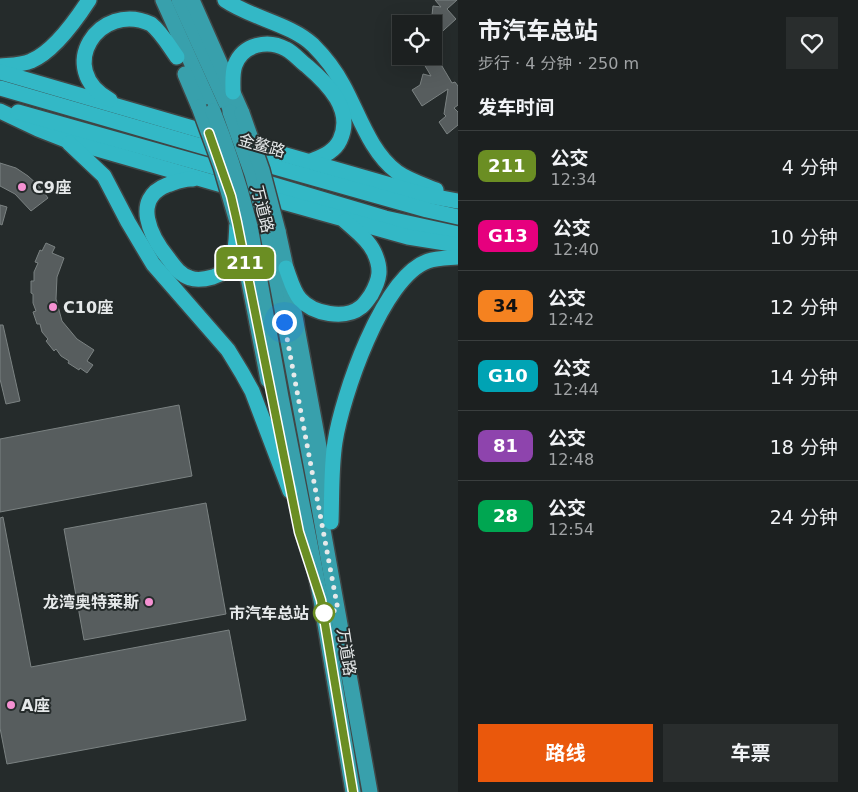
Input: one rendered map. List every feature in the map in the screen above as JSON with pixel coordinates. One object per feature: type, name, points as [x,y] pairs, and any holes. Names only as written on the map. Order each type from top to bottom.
[{"type":"highway","points":[[0,66],[30,62],[48,51],[89,0]]},
{"type":"highway","points":[[225,0],[243,11],[294,32],[312,44],[329,62],[343,84],[382,158],[398,173],[458,200]]},
{"type":"highway","points":[[127,109],[102,95],[89,81],[84,66],[85,54],[88,39],[95,28],[116,16],[138,18],[156,29],[177,57]]},
{"type":"highway","points":[[233,92],[235,65],[249,48],[259,44],[271,43],[287,49],[322,79],[334,94],[342,109],[343,126],[339,141],[332,150],[309,162]]},
{"type":"highway","points":[[0,72],[425,195],[458,200]]},
{"type":"highway","name":"金鳌路","points":[[0,88],[412,206],[458,217]]},
{"type":"highway","points":[[0,107],[193,160],[385,218],[458,234]]},
{"type":"highway","points":[[0,111],[66,140],[408,237],[458,245]]},
{"type":"highway","points":[[66,140],[104,176],[153,264],[228,350],[252,391],[290,491]]},
{"type":"highway","points":[[203,180],[190,178],[162,187],[153,194],[148,205],[148,225],[179,272],[190,278],[204,280],[218,276],[228,268],[233,259],[244,224]]},
{"type":"highway","points":[[286,268],[300,299],[310,307],[326,314],[352,311],[361,307],[380,278],[379,268],[374,251],[342,218]]},
{"type":"highway","points":[[331,522],[335,442],[341,414],[361,353],[384,309],[404,277],[428,261],[458,257]]},
{"type":"main road","points":[[151,0],[177,57],[206,109]]},
{"type":"main road","name":"万道路","points":[[163,0],[206,109],[236,177],[244,224],[281,397],[328,596],[370,790]]},
{"type":"main road","name":"万道路","points":[[179,0],[236,113],[252,174],[272,230],[328,596],[353,791]]},
{"type":"main road","points":[[192,0],[233,92],[236,113]]},
{"type":"main road","points":[[244,224],[290,491],[299,532],[328,596]]},
{"type":"main road","points":[[272,230],[286,268],[328,489],[331,522],[328,596]]},
{"type":"building","points":[[435,0],[457,0],[447,9],[456,19],[442,32],[442,15],[432,15],[433,6],[441,7]]},
{"type":"building","points":[[425,65],[441,65],[452,83],[455,82],[458,86],[458,105],[454,108],[458,112],[458,125],[447,134],[439,122],[446,116],[444,114],[448,89],[422,106],[412,90],[420,85],[423,74],[431,76]]},
{"type":"building","name":"C9座","points":[[0,163],[16,168],[28,176],[48,198],[31,211],[15,194],[0,186]]},
{"type":"building","points":[[0,205],[7,207],[2,225],[0,224]]},
{"type":"building","name":"C10座","points":[[46,243],[55,247],[52,253],[64,258],[57,277],[56,299],[62,321],[77,339],[94,350],[87,361],[93,365],[87,373],[68,363],[69,361],[61,356],[56,349],[54,351],[46,341],[48,339],[42,332],[40,324],[37,324],[33,312],[36,311],[33,303],[33,294],[31,293],[31,281],[34,281],[34,272],[38,263],[35,262],[40,250],[42,251]]},
{"type":"building","points":[[0,325],[3,325],[20,401],[6,404],[0,379]]},
{"type":"building","points":[[179,405],[192,476],[0,512],[0,439]]},
{"type":"building","points":[[206,503],[226,614],[84,640],[64,529]]},
{"type":"building","points":[[3,517],[31,667],[229,630],[246,720],[7,764],[0,728],[0,518]]},
{"type":"bus line","name":"211","points":[[209,133],[231,196],[299,532],[321,600],[353,792]]},
{"type":"place","name":"C9座","points":[[22,187]]},
{"type":"place","name":"C10座","points":[[53,307]]},
{"type":"place","name":"龙湾奥特莱斯","points":[[149,602]]},
{"type":"place","name":"市汽车总站","points":[[324,613]]},
{"type":"place","name":"A座","points":[[11,705]]},
{"type":"route","points":[[284,322],[338,610],[324,613]]}]
